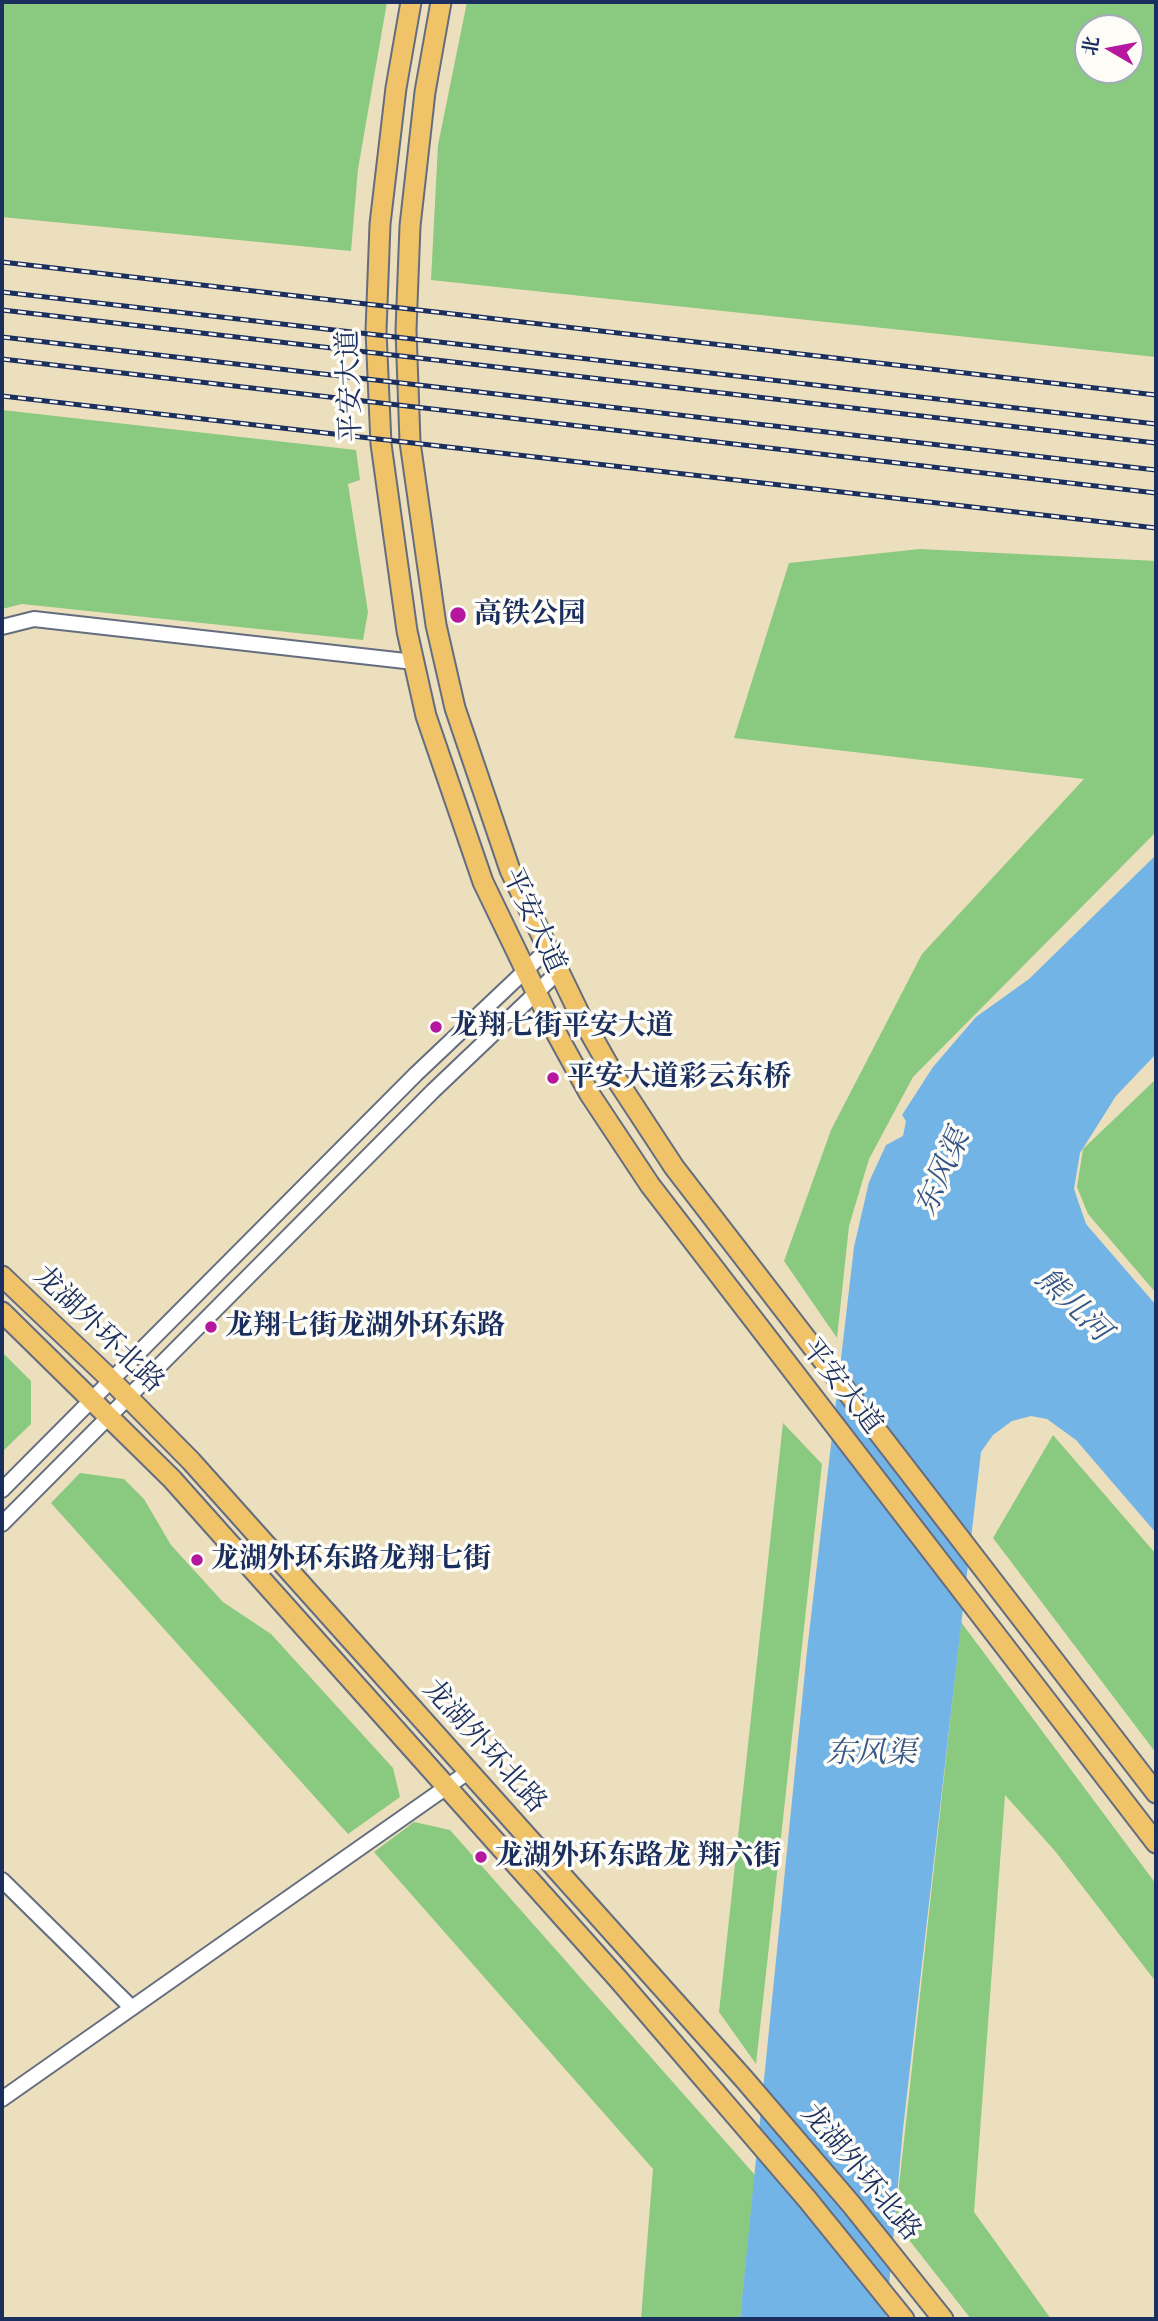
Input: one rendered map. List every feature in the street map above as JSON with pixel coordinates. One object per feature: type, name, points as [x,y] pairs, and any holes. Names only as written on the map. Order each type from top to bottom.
[{"type":"main road","name":"平安大道","points":[[411,2],[386,160],[380,223],[376,331],[384,477],[414,662],[426,716],[483,882],[535,993],[589,1093],[623,1146],[1156,1843]]},
{"type":"main road","name":"平安大道","points":[[441,2],[423,105],[410,226],[406,331],[415,484],[436,625],[455,708],[502,850],[558,972],[615,1077],[654,1139],[1156,1793]]},
{"type":"main road","name":"龙湖外环北路","points":[[2,1276],[112,1380],[191,1461],[744,2079],[851,2204],[938,2312]]},
{"type":"main road","name":"龙湖外环北路","points":[[2,1312],[172,1479],[741,2121],[904,2319]]},
{"type":"street","points":[[2,627],[34,619],[414,662]]},
{"type":"street","points":[[2,1490],[470,1020],[547,950]]},
{"type":"street","points":[[2,1524],[433,1091],[558,972]]},
{"type":"street","points":[[2,2099],[468,1772]]},
{"type":"street","points":[[2,1880],[132,2008]]},
{"type":"green space","points":[[2,2],[387,2],[358,169],[351,251],[2,217]]},
{"type":"green space","points":[[467,2],[1156,2],[1156,357],[431,280],[438,145]]},
{"type":"green space","points":[[2,410],[356,450],[360,480],[348,484],[368,612],[363,640],[22,604],[2,609]]},
{"type":"green space","points":[[920,549],[1156,561],[1156,832],[913,1077],[869,1159],[849,1226],[837,1338],[784,1261],[831,1130],[922,954],[1084,779],[734,738],[789,563]]},
{"type":"green space","points":[[1156,1079],[1156,1293],[1088,1214],[1077,1187],[1083,1149]]},
{"type":"green space","points":[[2,1352],[31,1381],[31,1424],[2,1452]]},
{"type":"green space","points":[[783,1423],[822,1464],[756,2064],[719,2012]]},
{"type":"green space","points":[[1053,1435],[1156,1554],[1156,1753],[993,1538]]},
{"type":"green space","points":[[80,1473],[124,1479],[144,1499],[171,1545],[223,1602],[271,1634],[393,1768],[400,1797],[348,1834],[51,1503]]},
{"type":"green space","points":[[961,1622],[1156,1884],[1156,1982],[1055,1851],[1005,1795],[974,2212],[1051,2319],[971,2319],[895,2222]]},
{"type":"green space","points":[[414,1822],[450,1830],[755,2175],[740,2319],[641,2319],[653,2169],[374,1852]]},
{"type":"water","points":[[1156,855],[1156,1054],[1116,1096],[1080,1153],[1074,1189],[1086,1224],[1156,1305],[1156,1533],[1076,1440],[1047,1419],[1031,1416],[1012,1421],[993,1435],[981,1452],[903,2129],[886,2319],[740,2319],[807,1651],[854,1247],[869,1182],[886,1145],[903,1136],[906,1121],[902,1115],[933,1067],[976,1017],[1029,979]]},
{"type":"railway","points":[[2,262],[1156,395]]},
{"type":"railway","points":[[2,292],[1156,424]]},
{"type":"railway","points":[[2,310],[1156,443]]},
{"type":"railway","points":[[2,337],[1156,470]]},
{"type":"railway","points":[[2,359],[1156,493]]},
{"type":"railway","points":[[2,396],[1156,528]]},
{"type":"place","name":"高铁公园","points":[[458,615]]},
{"type":"place","name":"龙翔七街平安大道","points":[[436,1027]]},
{"type":"place","name":"平安大道彩云东桥","points":[[553,1078]]},
{"type":"place","name":"龙翔七街龙湖外环东路","points":[[211,1327]]},
{"type":"place","name":"龙湖外环东路龙翔七街","points":[[197,1560]]},
{"type":"place","name":"龙湖外环东路龙 翔六街","points":[[481,1857]]},
{"type":"water label","name":"东风渠","points":[[944,1173]]},
{"type":"water label","name":"熊儿河","points":[[1072,1306]]},
{"type":"water label","name":"东风渠","points":[[871,1754]]}]
